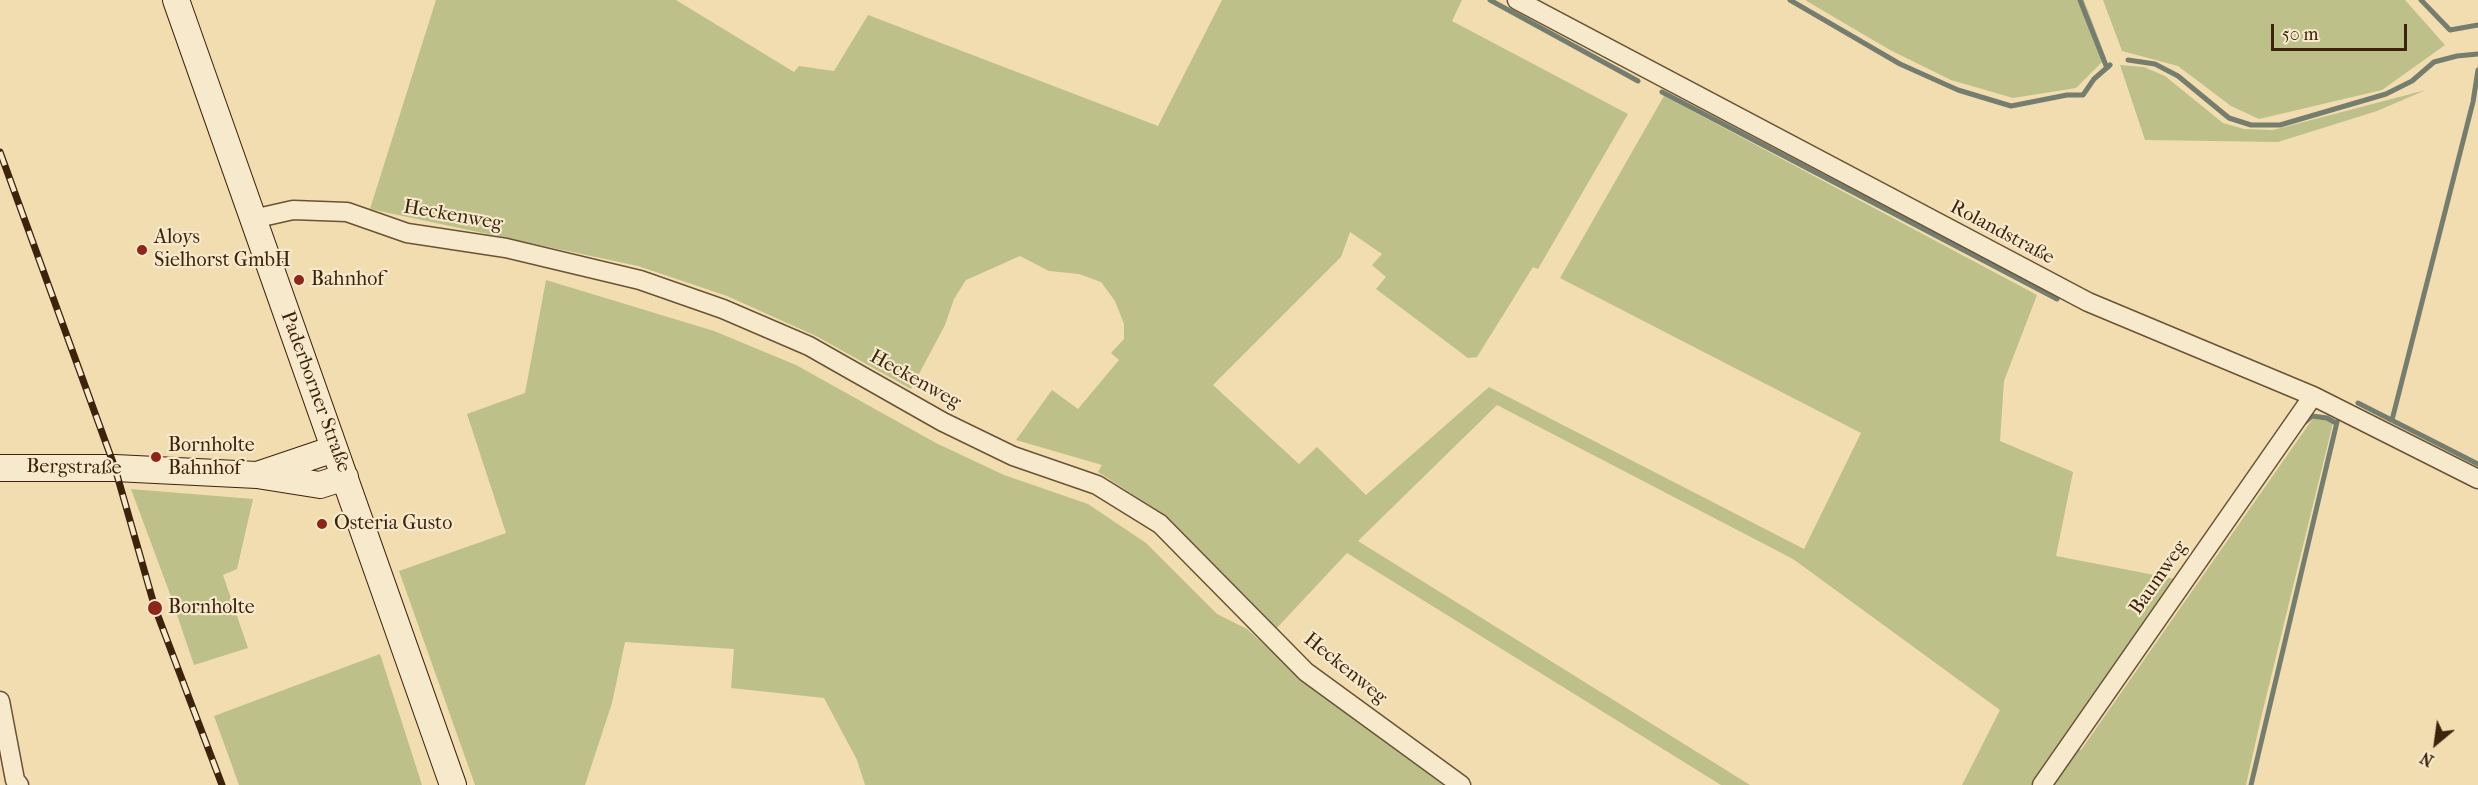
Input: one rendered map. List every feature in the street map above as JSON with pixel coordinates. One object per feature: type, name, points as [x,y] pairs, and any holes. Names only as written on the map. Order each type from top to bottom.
[{"type":"main road","name":"Paderborner Straße","points":[[176,0],[453,785]]},
{"type":"main road","name":"Bergstraße","points":[[257,475],[334,448]]},
{"type":"main road","name":"Bergstraße","points":[[0,468],[115,468],[257,475],[320,485],[345,477]]},
{"type":"street","name":"Rolandstraße","points":[[1518,0],[2088,302],[2313,396],[2478,479]]},
{"type":"street","name":"Heckenweg","points":[[253,219],[292,210],[347,212],[407,233],[506,248],[640,280],[723,309],[808,346],[944,422],[1013,456],[1097,485],[1160,524],[1306,672],[1461,785]]},
{"type":"street","name":"Baumweg","points":[[2042,785],[2313,396]]},
{"type":"street","points":[[0,702],[15,780],[19,785]]},
{"type":"green space","points":[[436,0],[676,0],[794,72],[799,66],[834,71],[868,15],[1158,126],[1222,0],[1462,0],[1452,21],[1628,114],[1538,269],[1533,267],[1477,357],[1468,358],[1376,289],[1386,277],[1372,265],[1382,254],[1350,232],[1341,257],[1213,385],[1299,464],[1317,447],[1366,495],[1489,387],[1804,549],[1861,433],[1560,278],[1664,96],[2037,295],[2004,381],[2000,441],[2073,472],[2056,556],[2175,579],[2064,738],[2081,750],[2316,414],[2333,423],[2246,785],[1962,785],[2000,710],[1793,559],[1497,405],[1358,541],[1750,785],[1721,785],[1347,553],[1274,631],[1160,512],[1098,472],[1102,465],[1016,440],[1052,390],[1078,409],[1119,360],[1111,353],[1124,339],[1124,324],[1115,301],[1101,282],[1079,274],[1049,271],[1020,256],[966,280],[954,299],[945,325],[911,389],[816,336],[727,296],[638,266],[370,209]]},
{"type":"green space","points":[[1805,0],[2084,0],[2106,58],[2076,88],[2013,98],[1951,80],[1890,50]]},
{"type":"green space","points":[[2103,0],[2405,0],[2445,45],[2382,90],[2259,119],[2231,106],[2178,66],[2122,51]]},
{"type":"green space","points":[[2120,65],[2144,67],[2165,76],[2223,123],[2244,129],[2273,130],[2426,90],[2377,111],[2278,142],[2145,140]]},
{"type":"green space","points":[[546,280],[714,331],[796,365],[936,443],[1004,475],[1088,504],[1146,543],[1217,614],[1247,629],[1300,677],[1449,785],[865,785],[857,760],[824,698],[731,688],[734,649],[625,642],[612,703],[585,785],[475,785],[399,571],[506,533],[467,414],[525,393]]},
{"type":"green space","points":[[131,489],[253,499],[237,569],[223,575],[248,648],[194,665]]},
{"type":"green space","points":[[380,654],[422,785],[239,785],[214,716]]},
{"type":"waterway","points":[[1490,0],[1638,81]]},
{"type":"waterway","points":[[1790,0],[1900,64],[1958,90],[2011,106],[2067,95],[2083,95],[2094,79],[2110,65]]},
{"type":"waterway","points":[[2080,0],[2107,68]]},
{"type":"waterway","points":[[2421,0],[2450,30],[2478,25]]},
{"type":"waterway","points":[[2128,60],[2155,64],[2178,76],[2229,118],[2251,125],[2280,125],[2386,94],[2412,81],[2434,62],[2478,54]]},
{"type":"waterway","points":[[2392,420],[2473,102],[2478,70]]},
{"type":"waterway","points":[[1662,92],[2057,299]]},
{"type":"waterway","points":[[2358,403],[2478,464]]},
{"type":"waterway","points":[[2303,424],[2312,416],[2327,418],[2336,423]]},
{"type":"waterway","points":[[2251,785],[2337,422]]},
{"type":"railway","points":[[0,152],[115,468],[155,608],[222,785]]},
{"type":"place","name":"Aloys Sielhorst GmbH","points":[[142,250]]},
{"type":"place","name":"Bahnhof","points":[[299,280]]},
{"type":"place","name":"Bornholte Bahnhof","points":[[156,457]]},
{"type":"place","name":"Osteria Gusto","points":[[322,524]]},
{"type":"place","name":"Bornholte","points":[[155,608]]}]
